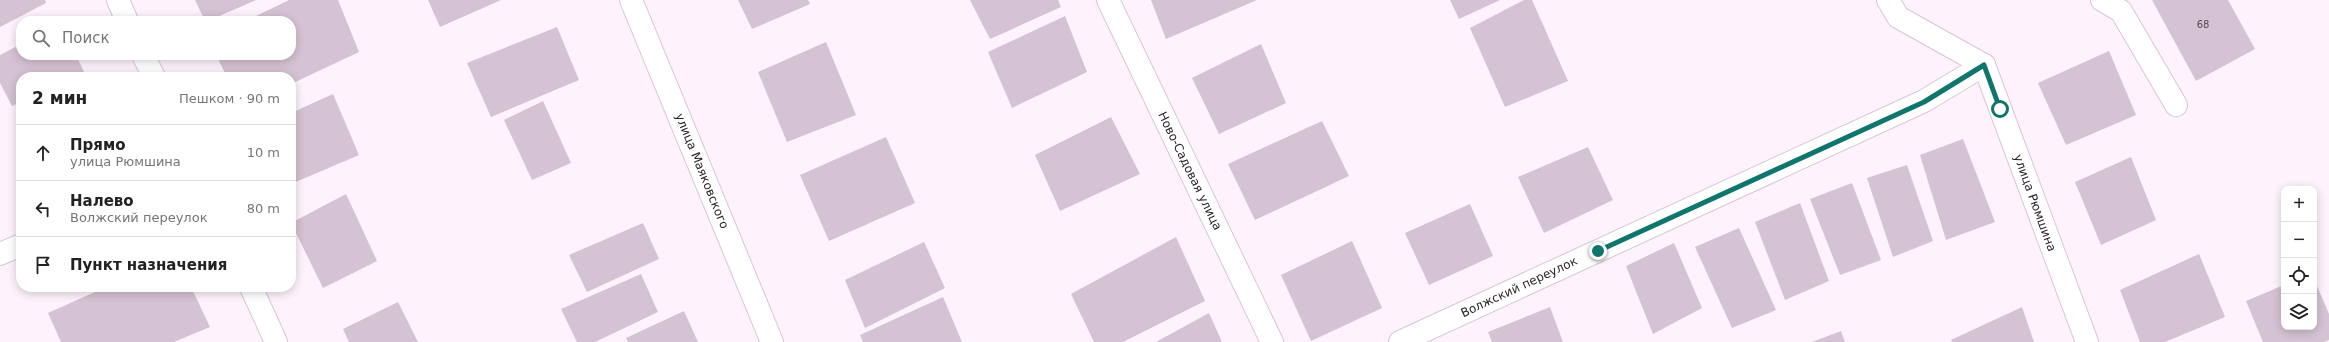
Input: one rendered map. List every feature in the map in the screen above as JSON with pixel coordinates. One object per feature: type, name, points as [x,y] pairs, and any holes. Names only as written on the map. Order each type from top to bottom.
[{"type":"street","points":[[118,0],[125,16]]},
{"type":"street","name":"улица Маяковского","points":[[631,0],[772,342]]},
{"type":"street","name":"Ново-Садовая улица","points":[[1108,0],[1272,342]]},
{"type":"street","points":[[1888,0],[1898,17],[1984,65]]},
{"type":"street","points":[[2102,0],[2121,11],[2176,105]]},
{"type":"street","points":[[146,60],[152,72]]},
{"type":"street","name":"Волжский переулок","points":[[1400,342],[1924,102],[1984,65]]},
{"type":"street","name":"улица Рюмшина","points":[[1984,65],[2087,342]]},
{"type":"street","points":[[0,254],[16,247]]},
{"type":"street","points":[[253,292],[276,342]]},
{"type":"building","points":[[0,0],[45,0],[46,3],[21,16],[16,16],[16,19],[0,27]]},
{"type":"building","points":[[195,0],[256,0],[219,16],[203,16]]},
{"type":"building","points":[[289,0],[338,0],[359,52],[296,82],[296,72],[224,72],[218,60],[296,60],[296,16],[256,16]]},
{"type":"building","points":[[428,0],[501,0],[440,27]]},
{"type":"building","points":[[738,0],[808,0],[810,4],[752,29]]},
{"type":"building","points":[[970,0],[1058,0],[1061,7],[990,39]]},
{"type":"building","points":[[1151,0],[1257,0],[1166,39]]},
{"type":"building","points":[[1450,0],[1500,0],[1459,19]]},
{"type":"building","points":[[1524,0],[1532,0],[1568,81],[1505,107],[1470,28]]},
{"type":"building","points":[[2152,0],[2228,0],[2255,49],[2196,81]]},
{"type":"building","points":[[1065,16],[1087,72],[1012,108],[988,52]]},
{"type":"building","points":[[557,27],[579,80],[491,117],[467,63]]},
{"type":"building","points":[[826,42],[856,115],[787,142],[758,72]]},
{"type":"building","points":[[1261,44],[1286,103],[1219,134],[1192,78]]},
{"type":"building","points":[[16,47],[16,60],[78,60],[84,72],[16,72],[16,104],[12,106],[0,83],[0,55]]},
{"type":"building","points":[[2109,51],[2136,115],[2066,145],[2038,83]]},
{"type":"building","points":[[333,94],[359,155],[296,182],[296,111]]},
{"type":"building","points":[[543,101],[571,163],[532,180],[504,120]]},
{"type":"building","points":[[1111,117],[1140,174],[1060,211],[1035,155]]},
{"type":"building","points":[[1322,121],[1349,176],[1255,220],[1228,164]]},
{"type":"building","points":[[886,137],[915,203],[829,241],[800,175]]},
{"type":"building","points":[[1963,139],[1995,222],[1946,240],[1920,155]]},
{"type":"building","points":[[1588,147],[1613,200],[1544,233],[1518,177]]},
{"type":"building","points":[[2131,157],[2156,220],[2101,245],[2075,182]]},
{"type":"building","points":[[1907,165],[1933,241],[1893,257],[1867,178]]},
{"type":"building","points":[[1852,183],[1881,260],[1840,275],[1810,199]]},
{"type":"building","points":[[346,194],[377,261],[323,288],[296,233],[296,220]]},
{"type":"building","points":[[1800,203],[1829,281],[1785,300],[1755,222]]},
{"type":"building","points":[[1470,204],[1493,256],[1429,285],[1405,233]]},
{"type":"building","points":[[643,223],[659,259],[587,292],[569,255]]},
{"type":"building","points":[[1739,228],[1776,310],[1732,328],[1695,247]]},
{"type":"building","points":[[1176,237],[1205,301],[1123,342],[1094,342],[1071,294]]},
{"type":"building","points":[[1352,241],[1382,308],[1311,341],[1281,275]]},
{"type":"building","points":[[924,242],[945,288],[865,328],[845,280]]},
{"type":"building","points":[[1674,243],[1702,308],[1653,334],[1626,266]]},
{"type":"building","points":[[2199,254],[2225,317],[2165,342],[2140,342],[2120,290]]},
{"type":"building","points":[[641,274],[658,312],[595,342],[577,342],[561,309]]},
{"type":"building","points":[[2281,286],[2281,330],[2317,330],[2317,286],[2329,314],[2329,340],[2324,342],[2263,342],[2246,301]]},
{"type":"building","points":[[95,292],[193,292],[210,327],[174,342],[61,342],[48,313]]},
{"type":"building","points":[[943,297],[962,342],[863,342],[860,335]]},
{"type":"building","points":[[398,302],[418,342],[349,342],[343,329]]},
{"type":"building","points":[[1550,307],[1563,342],[1492,342],[1488,332]]},
{"type":"building","points":[[2022,307],[2034,342],[1952,342],[1951,340]]},
{"type":"building","points":[[684,311],[698,342],[628,342],[626,338]]},
{"type":"building","points":[[1209,313],[1222,342],[1156,342]]},
{"type":"building","points":[[1841,331],[1845,342],[1812,342]]},
{"type":"route","points":[[1598,251],[1924,102],[1984,65],[2000,109]]}]
